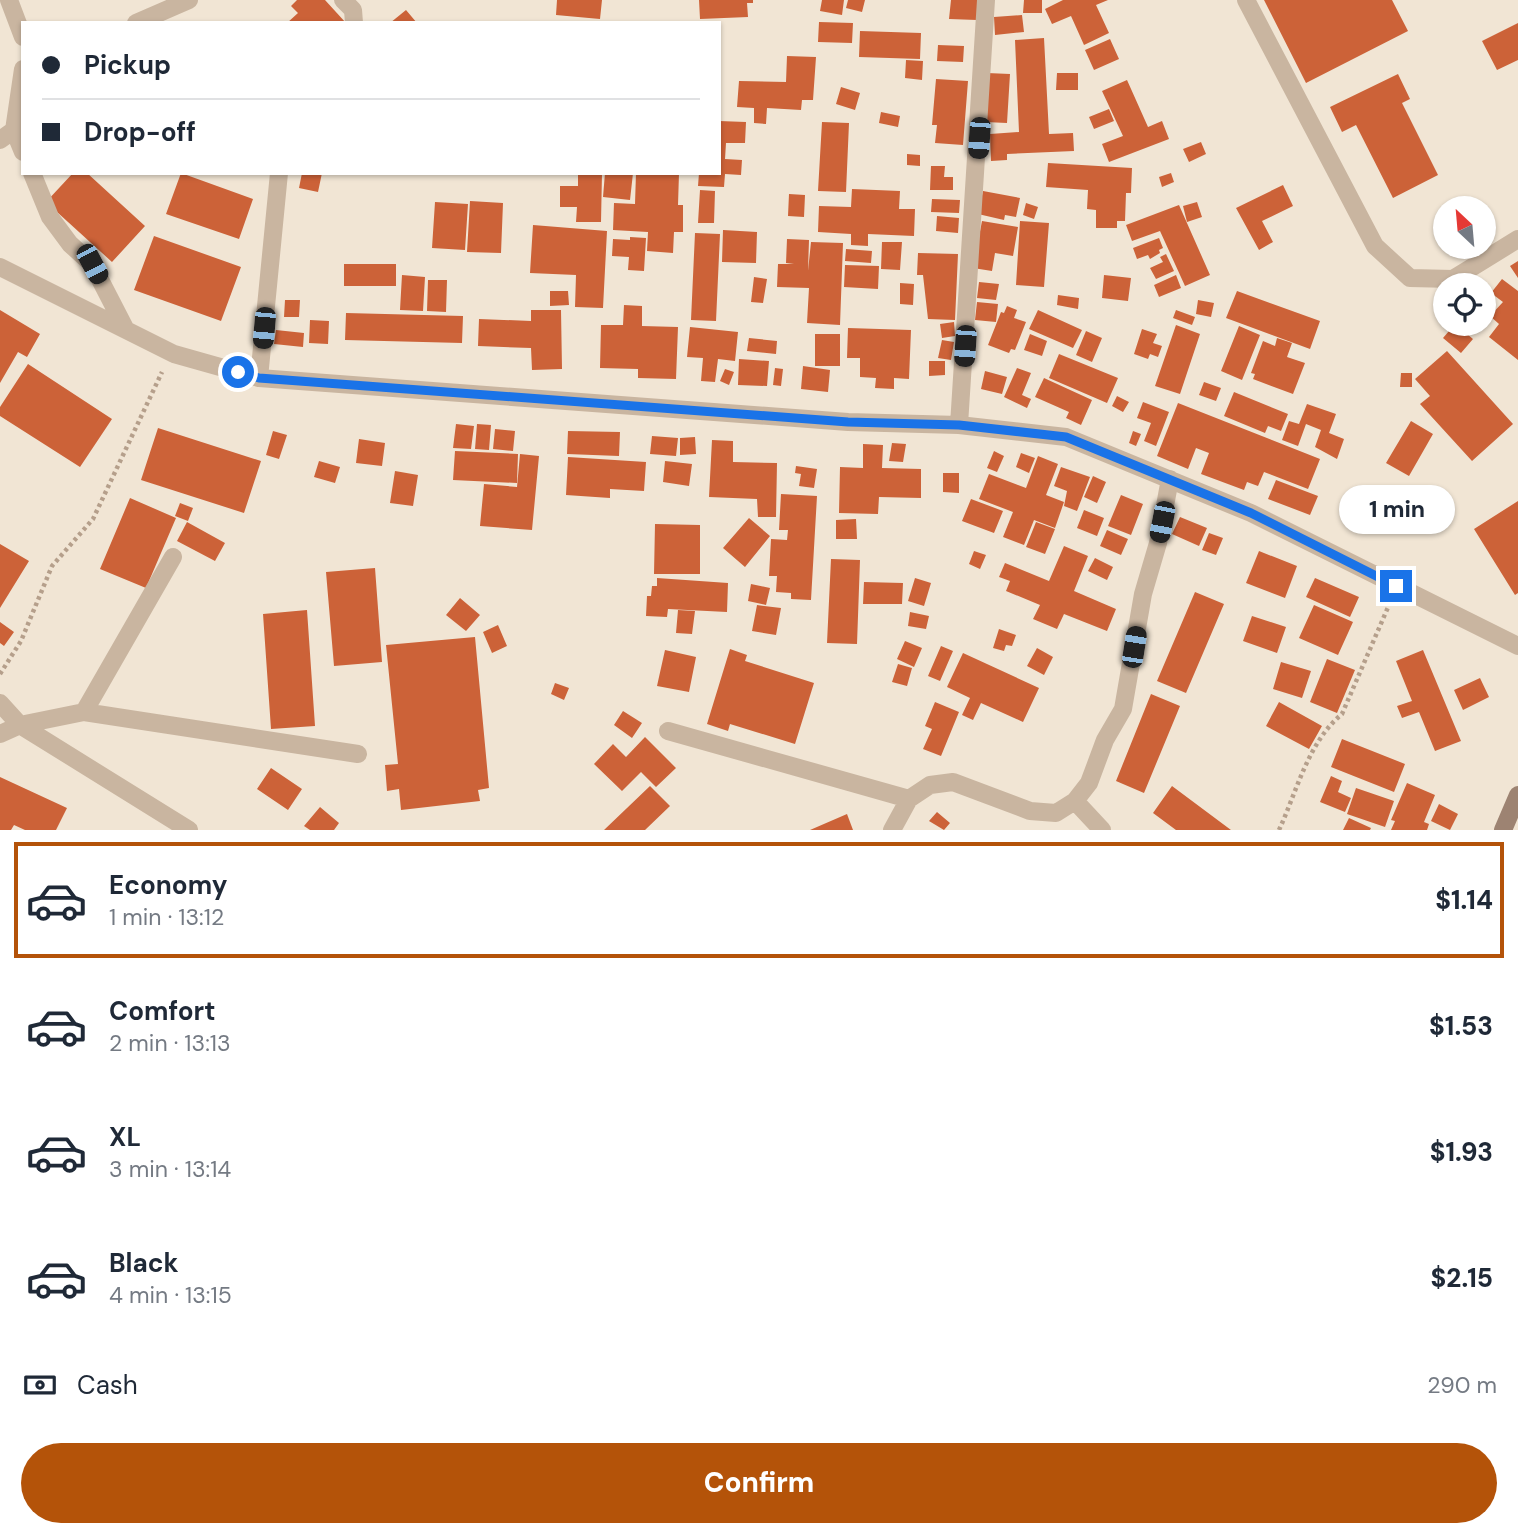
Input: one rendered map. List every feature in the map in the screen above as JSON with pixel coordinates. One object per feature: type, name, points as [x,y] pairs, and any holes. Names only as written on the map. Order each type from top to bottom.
[{"type":"street","points":[[9,0],[21,32]]},
{"type":"street","points":[[141,21],[189,0]]},
{"type":"street","points":[[343,0],[353,10],[354,21]]},
{"type":"street","points":[[959,425],[986,0]]},
{"type":"street","points":[[1246,0],[1375,246],[1410,278],[1453,279],[1518,239]]},
{"type":"street","points":[[21,77],[7,135],[21,150]]},
{"type":"street","points":[[33,175],[50,217],[69,244],[92,264],[125,328]]},
{"type":"street","points":[[259,378],[279,175]]},
{"type":"street","points":[[0,267],[174,354],[259,378],[848,422],[959,425],[1066,437],[1251,513],[1518,646]]},
{"type":"street","points":[[892,830],[909,799],[930,785],[953,782],[1054,822],[1075,801],[1089,783],[1105,740],[1123,709],[1143,594],[1158,543],[1170,478]]},
{"type":"street","points":[[84,712],[173,557]]},
{"type":"street","points":[[0,703],[20,725],[189,830]]},
{"type":"street","points":[[0,734],[20,725],[84,712],[358,754]]},
{"type":"street","points":[[668,731],[909,799]]},
{"type":"street","points":[[1503,830],[1518,795]]},
{"type":"street","points":[[1075,801],[1102,830]]},
{"type":"path","points":[[0,674],[21,641],[52,566],[93,519],[155,383],[174,354]]},
{"type":"path","points":[[1279,830],[1303,770],[1330,724],[1342,714],[1380,631],[1396,586]]},
{"type":"building","points":[[297,0],[325,0],[344,21],[289,21],[298,13],[291,6]]},
{"type":"building","points":[[557,0],[602,0],[600,19],[556,15]]},
{"type":"building","points":[[699,0],[753,0],[753,3],[747,3],[748,17],[700,19]]},
{"type":"building","points":[[822,0],[844,0],[842,15],[820,11]]},
{"type":"building","points":[[848,0],[865,0],[862,12],[846,8]]},
{"type":"building","points":[[951,0],[979,0],[977,20],[949,19]]},
{"type":"building","points":[[1024,0],[1042,0],[1042,13],[1023,13]]},
{"type":"building","points":[[1063,0],[1108,0],[1096,5],[1109,33],[1084,45],[1071,16],[1052,24],[1045,9]]},
{"type":"building","points":[[1264,0],[1392,0],[1408,31],[1306,83]]},
{"type":"building","points":[[406,10],[415,21],[392,21]]},
{"type":"building","points":[[1022,15],[1024,32],[995,35],[994,17]]},
{"type":"building","points":[[819,22],[853,23],[852,43],[818,42]]},
{"type":"building","points":[[1518,23],[1518,60],[1497,70],[1482,41]]},
{"type":"building","points":[[860,31],[921,33],[920,59],[859,57]]},
{"type":"building","points":[[1044,38],[1049,134],[1073,133],[1074,151],[1007,154],[1007,160],[991,161],[990,134],[1019,132],[1015,40]]},
{"type":"building","points":[[1110,39],[1119,59],[1094,70],[1085,50]]},
{"type":"building","points":[[938,45],[964,46],[963,62],[937,61]]},
{"type":"building","points":[[787,56],[816,57],[813,100],[802,100],[801,110],[767,108],[766,124],[754,123],[754,108],[737,107],[739,81],[786,82]]},
{"type":"building","points":[[906,60],[923,61],[922,80],[905,78]]},
{"type":"building","points":[[987,73],[1010,74],[1007,123],[985,122]]},
{"type":"building","points":[[1057,73],[1078,73],[1078,90],[1056,90]]},
{"type":"building","points":[[1398,74],[1410,99],[1402,103],[1438,175],[1393,198],[1356,125],[1342,132],[1330,107]]},
{"type":"building","points":[[936,79],[968,81],[963,145],[935,143],[937,125],[932,125]]},
{"type":"building","points":[[1127,80],[1148,127],[1162,121],[1169,139],[1109,162],[1102,144],[1123,136],[1102,91]]},
{"type":"building","points":[[841,87],[860,93],[855,110],[836,104]]},
{"type":"building","points":[[1109,109],[1114,121],[1094,129],[1089,117]]},
{"type":"building","points":[[881,112],[900,116],[898,127],[879,123]]},
{"type":"building","points":[[721,121],[746,122],[745,143],[726,143],[725,159],[742,160],[741,175],[725,174],[724,187],[698,186],[699,175],[721,175]]},
{"type":"building","points":[[822,122],[849,123],[846,192],[818,191]]},
{"type":"building","points":[[1201,142],[1206,154],[1189,162],[1183,149]]},
{"type":"building","points":[[907,154],[920,155],[920,166],[907,165]]},
{"type":"building","points":[[1048,163],[1132,168],[1131,193],[1126,193],[1125,221],[1117,221],[1117,228],[1096,228],[1096,210],[1087,209],[1088,190],[1046,187]]},
{"type":"building","points":[[931,166],[945,166],[944,177],[953,177],[953,190],[930,190]]},
{"type":"building","points":[[1171,173],[1174,182],[1162,187],[1159,177]]},
{"type":"building","points":[[71,175],[89,175],[145,226],[112,262],[46,202]]},
{"type":"building","points":[[180,175],[253,199],[239,239],[166,214]]},
{"type":"building","points":[[302,175],[322,175],[318,192],[299,188]]},
{"type":"building","points":[[578,175],[602,175],[601,222],[576,222],[577,207],[560,207],[560,186],[578,186]]},
{"type":"building","points":[[605,175],[633,175],[630,200],[603,197]]},
{"type":"building","points":[[636,175],[679,175],[678,205],[683,205],[683,232],[674,232],[673,253],[647,251],[648,232],[613,230],[614,203],[635,204]]},
{"type":"building","points":[[1283,185],[1293,206],[1262,221],[1273,242],[1259,250],[1236,208]]},
{"type":"building","points":[[852,189],[900,191],[899,209],[915,209],[914,236],[868,234],[868,246],[851,245],[851,234],[818,232],[819,206],[851,207]]},
{"type":"building","points":[[700,190],[715,191],[714,223],[698,223]]},
{"type":"building","points":[[983,191],[1020,198],[1016,217],[1005,215],[1004,220],[978,214]]},
{"type":"building","points":[[789,194],[805,195],[804,217],[788,216]]},
{"type":"building","points":[[932,199],[960,200],[959,213],[931,212]]},
{"type":"building","points":[[470,201],[503,203],[501,253],[467,252]]},
{"type":"building","points":[[435,202],[468,204],[465,250],[432,248]]},
{"type":"building","points":[[1197,202],[1202,217],[1187,222],[1183,206]]},
{"type":"building","points":[[1026,203],[1038,207],[1034,219],[1023,215]]},
{"type":"building","points":[[1179,205],[1210,275],[1185,286],[1160,231],[1132,241],[1126,225]]},
{"type":"building","points":[[937,216],[959,218],[958,233],[936,231]]},
{"type":"building","points":[[982,221],[1018,227],[1013,256],[995,253],[992,271],[973,268]]},
{"type":"building","points":[[1020,221],[1049,223],[1044,287],[1016,285]]},
{"type":"building","points":[[533,225],[607,231],[603,308],[575,307],[576,275],[530,273]]},
{"type":"building","points":[[723,230],[757,232],[756,263],[722,262]]},
{"type":"building","points":[[695,233],[720,234],[716,321],[691,320]]},
{"type":"building","points":[[154,236],[241,267],[221,321],[134,290]]},
{"type":"building","points":[[630,237],[646,238],[644,271],[628,270],[629,257],[612,256],[613,239],[630,240]]},
{"type":"building","points":[[1159,238],[1163,248],[1159,250],[1160,253],[1150,259],[1148,255],[1137,259],[1133,248]]},
{"type":"building","points":[[787,239],[809,240],[808,271],[811,242],[843,243],[840,325],[807,323],[809,288],[777,287],[778,264],[794,264],[786,263]]},
{"type":"building","points":[[882,242],[902,242],[900,270],[881,269]]},
{"type":"building","points":[[846,249],[872,251],[871,263],[845,261]]},
{"type":"building","points":[[918,253],[958,254],[955,320],[928,319],[923,275],[917,275]]},
{"type":"building","points":[[1166,254],[1174,271],[1156,279],[1150,268],[1163,262],[1160,257]]},
{"type":"building","points":[[1518,261],[1518,278],[1510,266]]},
{"type":"building","points":[[344,264],[396,264],[396,286],[344,286]]},
{"type":"building","points":[[845,265],[879,266],[878,289],[844,287]]},
{"type":"building","points":[[402,275],[425,277],[423,311],[400,310]]},
{"type":"building","points":[[1104,275],[1131,278],[1128,301],[1102,298]]},
{"type":"building","points":[[1176,275],[1181,288],[1159,297],[1154,285]]},
{"type":"building","points":[[754,277],[767,279],[763,303],[751,302]]},
{"type":"building","points":[[1502,279],[1518,291],[1518,360],[1489,337],[1496,336],[1499,324],[1496,321],[1496,310],[1503,302],[1496,297],[1496,287]]},
{"type":"building","points":[[428,280],[447,280],[446,312],[427,311]]},
{"type":"building","points":[[979,282],[999,284],[996,300],[977,298]]},
{"type":"building","points":[[900,283],[914,284],[913,305],[900,304]]},
{"type":"building","points":[[550,291],[568,291],[569,305],[550,306]]},
{"type":"building","points":[[1237,291],[1320,321],[1310,349],[1226,318]]},
{"type":"building","points":[[1058,295],[1079,298],[1078,309],[1057,305]]},
{"type":"building","points":[[285,300],[300,300],[299,317],[284,317]]},
{"type":"building","points":[[1198,300],[1214,303],[1211,317],[1196,314]]},
{"type":"building","points":[[977,302],[998,304],[996,322],[975,320]]},
{"type":"building","points":[[624,305],[642,306],[642,326],[678,327],[676,379],[638,378],[638,369],[600,368],[601,325],[623,325]]},
{"type":"building","points":[[1007,306],[1017,310],[1014,318],[1026,322],[1015,350],[1011,349],[1009,353],[988,345],[1001,312],[1004,313]]},
{"type":"building","points":[[0,310],[40,334],[27,357],[18,352],[0,383]]},
{"type":"building","points":[[531,310],[561,310],[562,369],[532,370],[531,348],[478,346],[479,319],[531,321]]},
{"type":"building","points":[[1038,310],[1082,330],[1073,348],[1029,329]]},
{"type":"building","points":[[1176,310],[1195,317],[1192,325],[1173,318]]},
{"type":"building","points":[[346,313],[463,316],[462,343],[345,340]]},
{"type":"building","points":[[310,320],[329,321],[328,344],[309,343]]},
{"type":"building","points":[[954,322],[955,336],[942,338],[940,324]]},
{"type":"building","points":[[1176,325],[1200,334],[1180,394],[1155,386]]},
{"type":"building","points":[[1239,326],[1260,335],[1242,380],[1221,371]]},
{"type":"building","points":[[690,327],[738,332],[735,361],[718,359],[715,382],[701,381],[703,358],[687,357]]},
{"type":"building","points":[[848,328],[911,330],[909,379],[894,378],[894,389],[875,388],[876,378],[860,377],[860,358],[847,358]]},
{"type":"building","points":[[1142,329],[1157,334],[1153,343],[1162,346],[1158,357],[1150,354],[1148,359],[1134,354]]},
{"type":"building","points":[[276,330],[304,333],[303,347],[274,344]]},
{"type":"building","points":[[1086,331],[1102,338],[1092,362],[1076,355]]},
{"type":"building","points":[[815,334],[840,334],[840,366],[815,366]]},
{"type":"building","points":[[1030,334],[1047,341],[1042,356],[1024,350]]},
{"type":"building","points":[[1469,336],[1473,339],[1461,353],[1443,338]]},
{"type":"building","points":[[749,338],[777,341],[776,354],[747,351]]},
{"type":"building","points":[[1277,338],[1292,343],[1287,357],[1305,363],[1293,394],[1253,379],[1255,374],[1251,373],[1263,341],[1275,346]]},
{"type":"building","points":[[942,340],[954,342],[951,360],[938,358]]},
{"type":"building","points":[[1447,351],[1513,424],[1472,461],[1420,404],[1430,396],[1415,379]]},
{"type":"building","points":[[1059,354],[1118,378],[1107,403],[1049,378]]},
{"type":"building","points":[[739,359],[769,361],[767,386],[738,385]]},
{"type":"building","points":[[929,361],[945,361],[945,375],[929,376]]},
{"type":"building","points":[[28,364],[112,419],[80,467],[0,416],[0,407]]},
{"type":"building","points":[[803,366],[830,370],[828,392],[801,389]]},
{"type":"building","points":[[775,368],[783,369],[781,386],[773,385]]},
{"type":"building","points":[[1017,368],[1031,373],[1022,395],[1031,399],[1027,408],[1004,397]]},
{"type":"building","points":[[725,369],[734,372],[729,385],[720,381]]},
{"type":"building","points":[[985,371],[1007,377],[1002,394],[981,389]]},
{"type":"building","points":[[1401,373],[1412,373],[1412,387],[1400,387]]},
{"type":"building","points":[[1044,378],[1092,400],[1081,425],[1066,418],[1069,412],[1035,397]]},
{"type":"building","points":[[1204,382],[1221,388],[1216,401],[1199,395]]},
{"type":"building","points":[[1234,392],[1288,414],[1281,431],[1268,426],[1265,433],[1224,416]]},
{"type":"building","points":[[1117,396],[1129,402],[1123,412],[1112,406]]},
{"type":"building","points":[[1143,402],[1169,412],[1156,446],[1144,441],[1151,423],[1137,418]]},
{"type":"building","points":[[1178,403],[1320,459],[1308,489],[1264,472],[1258,486],[1247,482],[1244,490],[1201,474],[1209,453],[1196,448],[1188,469],[1157,456]]},
{"type":"building","points":[[1307,404],[1336,414],[1329,433],[1344,439],[1337,459],[1315,447],[1321,430],[1306,424],[1298,446],[1282,440],[1289,421],[1299,424]]},
{"type":"building","points":[[1411,421],[1433,434],[1409,476],[1386,463]]},
{"type":"building","points":[[456,424],[474,426],[471,449],[453,448]]},
{"type":"building","points":[[477,424],[491,425],[489,450],[475,449]]},
{"type":"building","points":[[158,428],[261,461],[244,513],[141,480]]},
{"type":"building","points":[[495,429],[515,431],[513,451],[493,449]]},
{"type":"building","points":[[273,431],[287,435],[279,459],[266,455]]},
{"type":"building","points":[[568,431],[620,432],[619,456],[567,454]]},
{"type":"building","points":[[1133,431],[1141,434],[1136,446],[1129,443]]},
{"type":"building","points":[[652,436],[678,438],[676,456],[650,454]]},
{"type":"building","points":[[695,437],[696,454],[680,455],[680,438]]},
{"type":"building","points":[[359,439],[385,443],[382,466],[356,463]]},
{"type":"building","points":[[712,440],[733,441],[733,462],[777,463],[776,517],[758,517],[757,499],[709,497]]},
{"type":"building","points":[[892,443],[906,444],[903,462],[889,461]]},
{"type":"building","points":[[863,444],[883,445],[882,468],[921,469],[921,498],[879,497],[878,514],[839,513],[840,467],[863,468]]},
{"type":"building","points":[[455,451],[518,454],[517,483],[453,480]]},
{"type":"building","points":[[994,451],[1004,456],[997,472],[987,468]]},
{"type":"building","points":[[1021,453],[1035,458],[1029,473],[1016,467]]},
{"type":"building","points":[[520,454],[539,456],[532,530],[480,526],[484,484],[517,487]]},
{"type":"building","points":[[1038,456],[1058,464],[1046,495],[1064,502],[1055,528],[1034,520],[1024,545],[1003,537],[1013,512],[979,499],[989,474],[1026,488]]},
{"type":"building","points":[[568,457],[646,462],[644,491],[610,489],[610,498],[566,495]]},
{"type":"building","points":[[319,461],[340,467],[335,483],[314,477]]},
{"type":"building","points":[[665,461],[692,464],[689,486],[663,482]]},
{"type":"building","points":[[796,466],[817,469],[814,488],[799,486],[801,474],[795,473]]},
{"type":"building","points":[[1061,467],[1090,477],[1077,511],[1064,506],[1067,491],[1054,486]]},
{"type":"building","points":[[395,471],[418,475],[413,506],[390,503]]},
{"type":"building","points":[[943,473],[959,473],[959,493],[943,492]]},
{"type":"building","points":[[1093,476],[1106,482],[1097,503],[1084,497]]},
{"type":"building","points":[[1276,480],[1318,496],[1310,515],[1268,499]]},
{"type":"building","points":[[781,494],[817,496],[811,600],[791,599],[791,593],[776,592],[777,576],[769,576],[771,539],[787,540],[788,530],[779,530]]},
{"type":"building","points":[[1121,495],[1143,504],[1131,535],[1108,526]]},
{"type":"building","points":[[130,498],[176,518],[146,588],[100,569]]},
{"type":"building","points":[[971,499],[1003,511],[994,533],[962,521]]},
{"type":"building","points":[[1518,501],[1518,593],[1515,595],[1474,529]]},
{"type":"building","points":[[180,503],[193,508],[188,521],[175,516]]},
{"type":"building","points":[[1084,510],[1104,518],[1097,536],[1077,528]]},
{"type":"building","points":[[1180,517],[1207,528],[1199,546],[1172,534]]},
{"type":"building","points":[[749,518],[770,536],[745,567],[723,548]]},
{"type":"building","points":[[856,519],[857,539],[836,539],[836,520]]},
{"type":"building","points":[[187,522],[225,543],[215,561],[177,541]]},
{"type":"building","points":[[1036,522],[1055,529],[1045,554],[1026,547]]},
{"type":"building","points":[[655,524],[700,525],[700,574],[654,574]]},
{"type":"building","points":[[1107,530],[1128,539],[1121,555],[1100,546]]},
{"type":"building","points":[[1209,533],[1223,538],[1216,555],[1202,550]]},
{"type":"building","points":[[0,544],[29,561],[0,608]]},
{"type":"building","points":[[1064,546],[1088,556],[1074,591],[1116,609],[1107,631],[1064,614],[1057,629],[1033,619],[1040,605],[1006,591],[1010,581],[999,577],[1005,563],[1049,581]]},
{"type":"building","points":[[974,551],[986,555],[980,569],[969,564]]},
{"type":"building","points":[[1259,551],[1297,566],[1285,598],[1246,583]]},
{"type":"building","points":[[1095,558],[1113,567],[1107,580],[1088,571]]},
{"type":"building","points":[[831,559],[860,560],[857,644],[827,643]]},
{"type":"building","points":[[375,568],[382,662],[334,666],[326,572]]},
{"type":"building","points":[[657,578],[728,583],[727,612],[668,609],[667,617],[646,616],[647,596],[651,596],[652,586],[657,586]]},
{"type":"building","points":[[915,578],[931,583],[924,606],[908,601]]},
{"type":"building","points":[[1315,578],[1359,597],[1350,617],[1306,597]]},
{"type":"building","points":[[864,582],[903,583],[902,604],[863,604]]},
{"type":"building","points":[[751,584],[770,588],[766,605],[748,601]]},
{"type":"building","points":[[1195,592],[1224,604],[1186,693],[1157,681]]},
{"type":"building","points":[[460,598],[480,615],[466,631],[446,615]]},
{"type":"building","points":[[757,605],[781,608],[776,635],[752,631]]},
{"type":"building","points":[[1314,605],[1353,622],[1338,655],[1299,638]]},
{"type":"building","points":[[307,610],[315,726],[271,729],[263,614]]},
{"type":"building","points":[[678,610],[695,611],[692,634],[676,633]]},
{"type":"building","points":[[910,612],[929,616],[926,629],[908,626]]},
{"type":"building","points":[[1252,616],[1286,627],[1277,653],[1243,641]]},
{"type":"building","points":[[0,622],[14,632],[4,646],[0,643]]},
{"type":"building","points":[[498,625],[507,646],[492,653],[483,632]]},
{"type":"building","points":[[999,629],[1016,635],[1012,646],[1006,645],[1004,651],[993,648]]},
{"type":"building","points":[[475,637],[489,788],[478,790],[480,801],[401,810],[399,789],[387,791],[385,765],[398,764],[386,645]]},
{"type":"building","points":[[905,641],[922,648],[914,667],[897,659]]},
{"type":"building","points":[[941,646],[953,651],[940,681],[928,676]]},
{"type":"building","points":[[1037,648],[1053,657],[1044,675],[1027,666]]},
{"type":"building","points":[[730,649],[747,655],[745,661],[814,683],[795,744],[730,724],[728,731],[707,724]]},
{"type":"building","points":[[665,650],[696,657],[689,692],[657,686]]},
{"type":"building","points":[[1423,650],[1461,741],[1435,751],[1419,712],[1402,718],[1397,706],[1412,701],[1396,661]]},
{"type":"building","points":[[963,653],[1039,688],[1023,722],[981,703],[973,720],[962,715],[970,698],[947,687]]},
{"type":"building","points":[[1327,659],[1355,670],[1337,713],[1310,702]]},
{"type":"building","points":[[1281,662],[1311,671],[1302,698],[1273,689]]},
{"type":"building","points":[[898,664],[912,668],[907,686],[892,682]]},
{"type":"building","points":[[1480,678],[1489,697],[1463,710],[1454,690]]},
{"type":"building","points":[[555,683],[569,688],[564,700],[551,694]]},
{"type":"building","points":[[1151,694],[1180,706],[1144,793],[1116,781]]},
{"type":"building","points":[[935,702],[959,712],[941,756],[923,749],[932,729],[925,726]]},
{"type":"building","points":[[1279,702],[1322,726],[1309,749],[1266,726]]},
{"type":"building","points":[[623,711],[642,723],[632,738],[614,725]]},
{"type":"building","points":[[645,737],[676,768],[656,787],[641,772],[622,791],[594,764],[613,744],[626,757]]},
{"type":"building","points":[[1342,739],[1405,764],[1394,792],[1331,767]]},
{"type":"building","points":[[271,768],[302,789],[288,810],[257,789]]},
{"type":"building","points":[[1331,776],[1342,781],[1338,792],[1351,798],[1345,812],[1320,802]]},
{"type":"building","points":[[0,777],[67,808],[56,830],[25,830],[14,825],[11,830],[0,830]]},
{"type":"building","points":[[1407,783],[1435,795],[1424,822],[1429,824],[1427,830],[1391,830],[1395,821],[1391,820]]},
{"type":"building","points":[[650,786],[670,806],[645,830],[604,830]]},
{"type":"building","points":[[1172,786],[1231,830],[1176,830],[1153,813]]},
{"type":"building","points":[[1356,788],[1394,801],[1385,827],[1347,814]]},
{"type":"building","points":[[1439,804],[1458,814],[1450,830],[1431,821]]},
{"type":"building","points":[[320,807],[339,823],[334,830],[310,830],[304,826]]},
{"type":"building","points":[[937,812],[950,823],[944,830],[929,821]]},
{"type":"building","points":[[847,814],[853,830],[810,830]]},
{"type":"building","points":[[1349,818],[1371,828],[1370,830],[1343,830]]},
{"type":"route","points":[[238,372],[259,378],[848,422],[959,425],[1066,437],[1251,513],[1396,586]]}]
